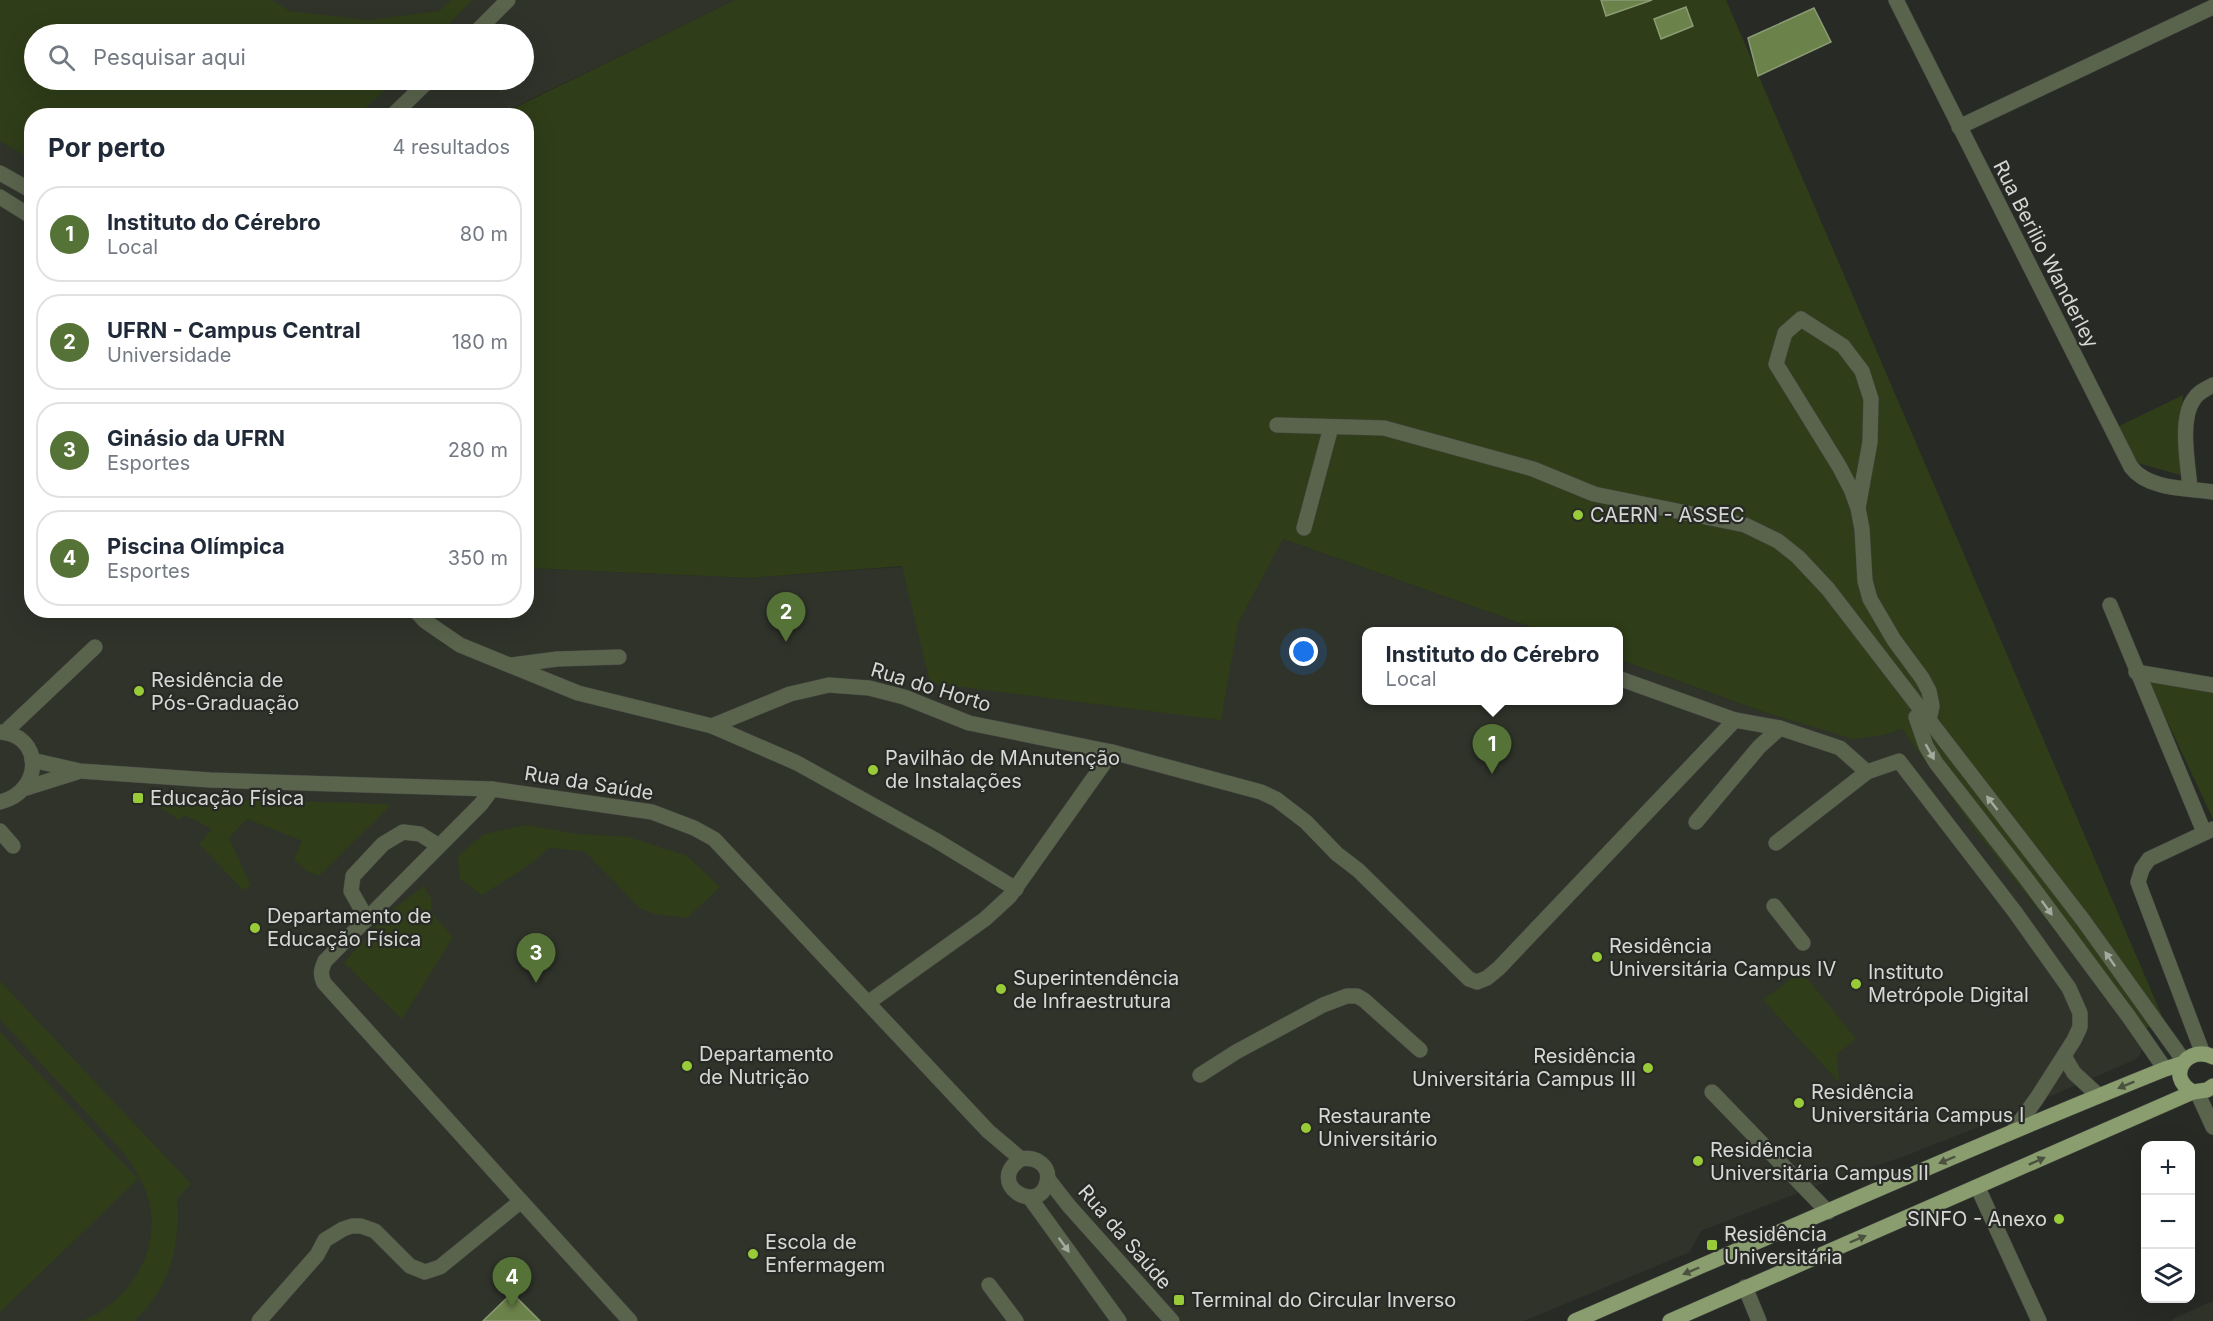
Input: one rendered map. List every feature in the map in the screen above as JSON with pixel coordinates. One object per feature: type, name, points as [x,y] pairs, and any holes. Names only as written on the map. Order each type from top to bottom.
[{"type":"main road","points":[[1575,1321],[2014,1130],[2183,1063],[2196,1054],[2209,1054]]},
{"type":"main road","points":[[2183,1063],[2179,1076],[2182,1083],[2204,1089]]},
{"type":"main road","points":[[1670,1321],[2204,1089]]},
{"type":"street","points":[[484,24],[508,0]]},
{"type":"street","name":"Rua Berilio Wanderley","points":[[1896,0],[2131,467],[2140,477],[2149,481],[2213,492]]},
{"type":"street","points":[[1959,127],[2212,11]]},
{"type":"street","points":[[399,108],[418,90]]},
{"type":"street","points":[[0,173],[24,187]]},
{"type":"street","points":[[0,197],[24,212]]},
{"type":"street","points":[[1858,508],[1869,442],[1871,399],[1862,371],[1843,346],[1801,319],[1785,333],[1776,364],[1839,466],[1858,508],[1862,528],[1865,580],[1870,599],[1894,640],[1929,691],[1932,706],[1924,723],[1926,746],[1936,763],[2025,877],[2165,1069]]},
{"type":"street","points":[[2190,488],[2186,418],[2195,397],[2213,385]]},
{"type":"street","points":[[1277,425],[1384,428],[1533,469],[1594,494],[1745,525],[1764,532],[1798,557],[1828,589],[1910,698],[1924,723],[2083,920],[2183,1063]]},
{"type":"street","points":[[1304,528],[1331,427]]},
{"type":"street","points":[[2110,605],[2136,672],[2208,830],[2155,855],[2146,862],[2138,879],[2139,888],[2209,1054]]},
{"type":"street","points":[[422,618],[460,645],[578,693],[712,726],[797,763],[937,841],[1016,889]]},
{"type":"street","points":[[26,788],[33,770],[29,750],[15,736],[3,732],[95,648]]},
{"type":"street","points":[[510,665],[557,659],[619,657]]},
{"type":"street","points":[[2136,672],[2213,685]]},
{"type":"street","points":[[1623,680],[1735,720],[1780,728],[1840,748],[1867,772]]},
{"type":"street","name":"Rua do Horto","points":[[712,726],[790,694],[829,685],[869,688],[904,697],[969,723],[1112,752],[1261,792],[1276,799],[1306,822],[1469,979],[1477,982],[1487,978],[1498,968],[1735,720]]},
{"type":"street","points":[[1696,822],[1759,747],[1780,728]]},
{"type":"street","points":[[868,1002],[985,919],[1016,889],[1112,752]]},
{"type":"street","name":"Rua da Saúde","points":[[32,760],[80,771],[210,780],[492,789],[652,812],[714,839],[988,1131],[1021,1159],[1035,1159],[1042,1163],[1047,1170],[1048,1179],[1068,1206],[1172,1321]]},
{"type":"street","points":[[1776,843],[1867,772],[1899,761],[2008,902],[2077,1002],[2081,1022],[2074,1040],[2014,1130]]},
{"type":"street","name":"Rua da Saúde","points":[[0,802],[11,799],[26,788],[80,771]]},
{"type":"street","points":[[492,789],[481,804],[325,961],[321,969],[321,976],[324,983],[630,1321]]},
{"type":"street","points":[[0,831],[13,846]]},
{"type":"street","points":[[367,919],[351,891],[353,876],[383,843],[403,832],[420,834],[440,846]]},
{"type":"street","points":[[1774,906],[1803,943]]},
{"type":"street","points":[[1200,1075],[1265,1035],[1323,1005],[1347,996],[1357,996],[1364,1000],[1420,1050]]},
{"type":"street","points":[[2064,1056],[2074,1072],[2099,1096]]},
{"type":"street","points":[[2204,1089],[2210,1120]]},
{"type":"street","points":[[1712,1092],[1828,1212]]},
{"type":"street","points":[[1021,1159],[1012,1167],[1008,1179],[1010,1185],[1022,1197],[1030,1198],[1119,1321]]},
{"type":"street","name":"Rua da Saúde","points":[[1030,1198],[1042,1191],[1048,1179]]},
{"type":"street","points":[[1978,1188],[2039,1321]]},
{"type":"street","points":[[259,1321],[317,1255],[325,1240],[343,1229],[361,1226],[375,1231],[410,1266],[425,1272],[440,1267],[520,1201]]},
{"type":"street","points":[[988,1285],[1016,1321]]},
{"type":"street","points":[[1745,1287],[1759,1321]]},
{"type":"shaded area","points":[[0,0],[735,0],[512,108],[24,108],[24,618],[534,618],[534,568],[750,578],[1283,539],[1531,627],[1362,627],[1362,705],[1623,705],[1623,661],[1761,711],[1885,735],[1902,729],[1977,833],[2137,1034],[2143,1048],[2139,1056],[1991,1122],[1701,1231],[1690,1252],[1524,1321],[0,1321]]},
{"type":"shaded area","points":[[0,0],[272,0],[289,11],[368,20],[439,11],[451,0],[472,0],[449,24],[24,24],[24,90],[386,90],[365,108],[24,108],[24,155],[0,141]]},
{"type":"shaded area","name":"CAERN - ASSEC","points":[[735,0],[1726,0],[2163,1018],[2137,1034],[1977,833],[1902,729],[1885,735],[1853,739],[1761,711],[1623,661],[1623,627],[1531,627],[1283,539],[1238,623],[1221,720],[930,683],[902,566],[750,578],[534,568],[534,108],[514,108]]},
{"type":"shaded area","points":[[1601,0],[1652,0],[1606,16]]},
{"type":"shaded area","points":[[1686,7],[1693,26],[1661,39],[1654,19]]},
{"type":"shaded area","points":[[1814,8],[1831,42],[1758,76],[1748,38]]},
{"type":"shaded area","points":[[2183,395],[2180,475],[2138,463],[2117,427]]},
{"type":"shaded area","points":[[2147,678],[2213,692],[2213,819]]},
{"type":"shaded area","points":[[145,798],[391,805],[319,876],[307,871],[294,860],[302,841],[247,819],[229,838],[251,886],[243,890],[199,844],[212,829],[184,815],[179,820]]},
{"type":"shaded area","points":[[526,825],[578,834],[629,837],[687,856],[720,887],[687,918],[655,914],[640,908],[584,851],[549,848],[528,866],[482,895],[460,879],[458,856],[484,834]]},
{"type":"shaded area","points":[[424,886],[431,899],[431,912],[453,937],[402,1019],[344,963],[388,913]]},
{"type":"shaded area","points":[[1801,971],[1856,1039],[1837,1054],[1839,1082],[1763,1000]]},
{"type":"shaded area","points":[[0,981],[191,1184],[177,1198],[175,1249],[164,1280],[146,1308],[134,1321],[81,1321],[97,1314],[124,1292],[143,1263],[151,1230],[151,1212],[144,1187],[121,1150],[0,1019]]},
{"type":"shaded area","points":[[0,1032],[138,1179],[0,1312]]},
{"type":"shaded area","points":[[512,1293],[540,1321],[483,1321]]},
{"type":"shaded area","points":[[2213,1301],[2213,1321],[2173,1321],[2172,1319]]},
{"type":"place","name":"CAERN - ASSEC","points":[[1578,515]]},
{"type":"place","name":"UFRN - Campus Central","points":[[786,642]]},
{"type":"place","name":"Residência de Pós-Graduação","points":[[139,691]]},
{"type":"place","name":"Pavilhão de MAnutenção de Instalações","points":[[873,770]]},
{"type":"place","name":"Instituto do Cérebro","points":[[1492,774]]},
{"type":"place","name":"Educação Física","points":[[138,798]]},
{"type":"place","name":"Departamento de Educação Física","points":[[255,928]]},
{"type":"place","name":"Residência Universitária Campus IV","points":[[1597,957]]},
{"type":"place","name":"Ginásio da UFRN","points":[[536,983]]},
{"type":"place","name":"Instituto Metrópole Digital","points":[[1856,984]]},
{"type":"place","name":"Superintendência de Infraestrutura","points":[[1001,989]]},
{"type":"place","name":"Departamento de Nutrição","points":[[687,1066]]},
{"type":"place","name":"Residência Universitária Campus III","points":[[1648,1068]]},
{"type":"place","name":"Residência Universitária Campus I","points":[[1799,1103]]},
{"type":"place","name":"Restaurante Universitário","points":[[1306,1128]]},
{"type":"place","name":"Residência Universitária Campus II","points":[[1698,1161]]},
{"type":"place","name":"SINFO - Anexo","points":[[2059,1219]]},
{"type":"place","name":"Residência Universitária","points":[[1712,1245]]},
{"type":"place","name":"Escola de Enfermagem","points":[[753,1254]]},
{"type":"place","name":"Terminal do Circular Inverso","points":[[1179,1300]]},
{"type":"place","name":"Piscina Olímpica","points":[[512,1307]]}]
